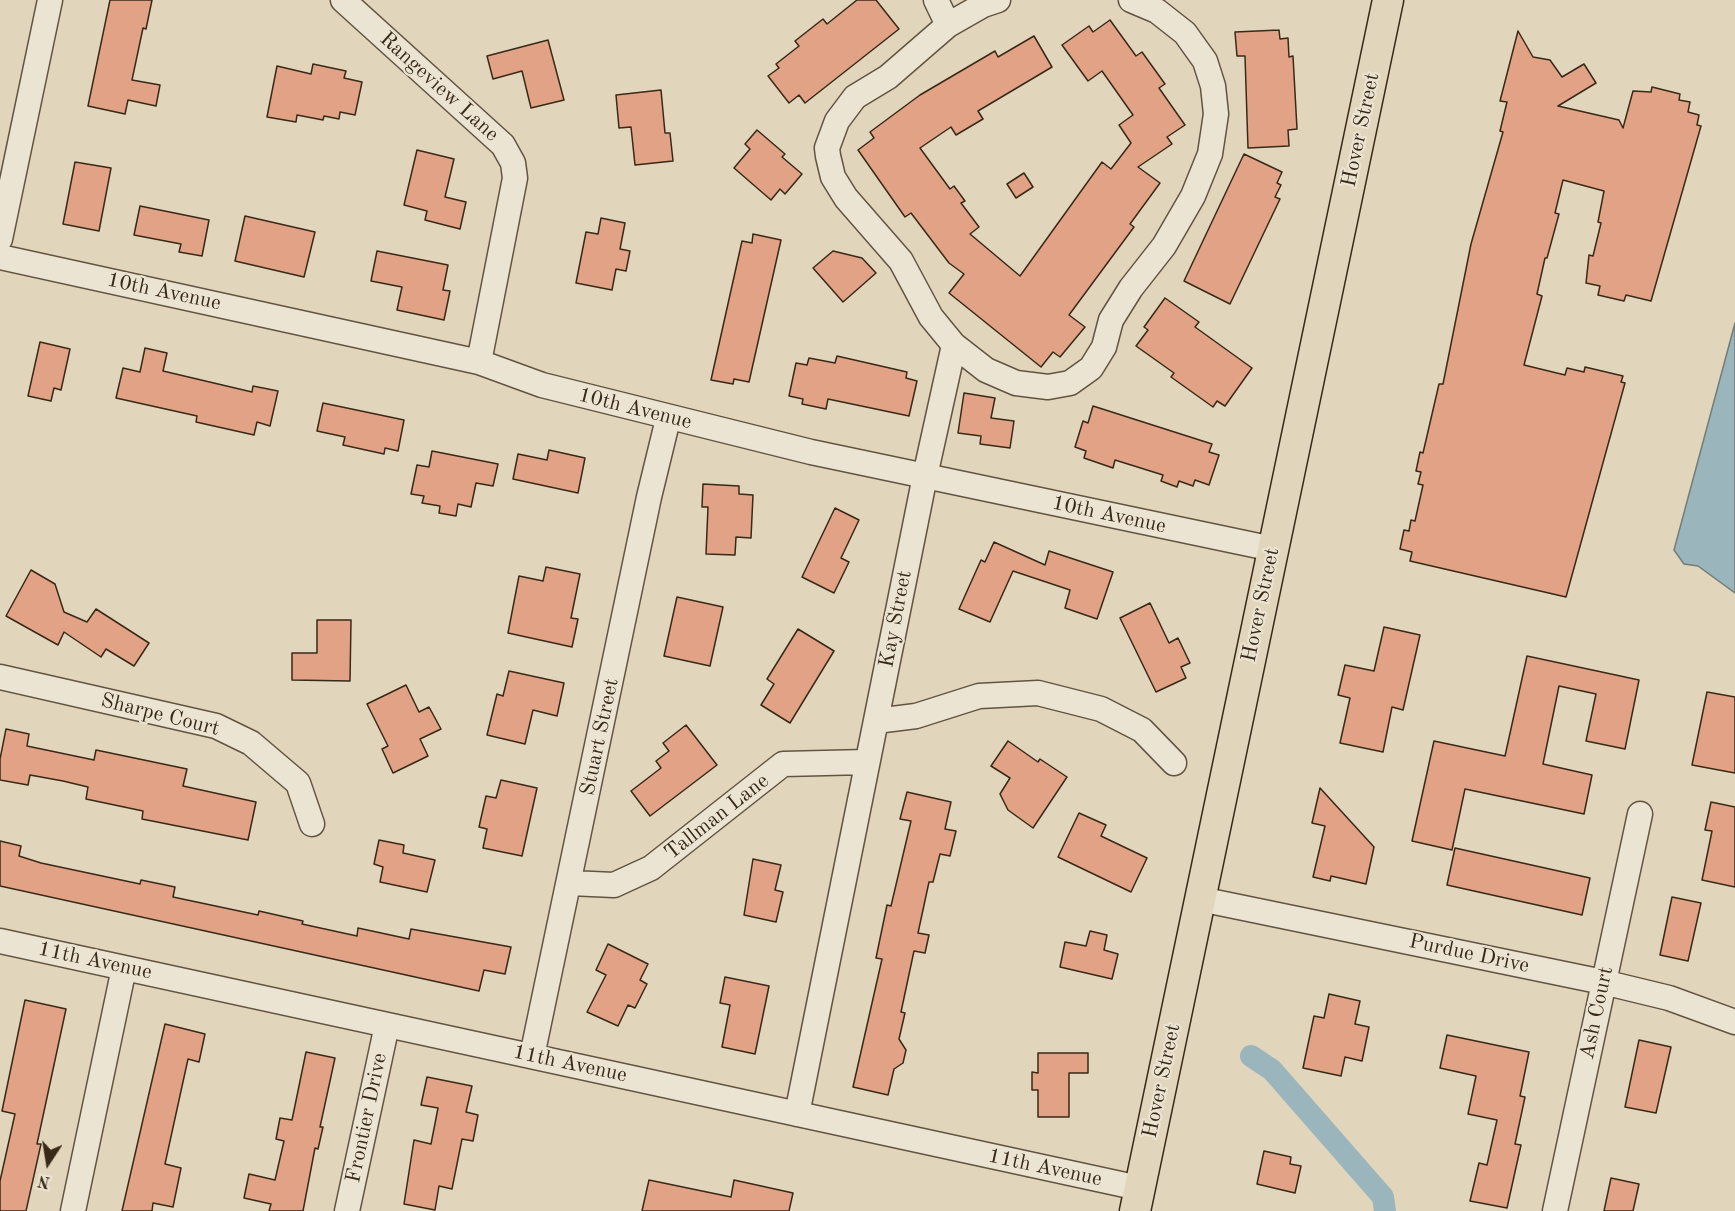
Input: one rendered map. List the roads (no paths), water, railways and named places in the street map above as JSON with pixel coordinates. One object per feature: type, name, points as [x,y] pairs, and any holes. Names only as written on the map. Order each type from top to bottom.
[{"type":"main road","name":"Hover Street","points":[[1137,1200],[1388,0]]},
{"type":"street","points":[[0,239],[50,0]]},
{"type":"street","name":"Rangeview Lane","points":[[344,0],[503,145],[513,163],[515,178],[479,362]]},
{"type":"street","points":[[936,0],[948,25]]},
{"type":"street","points":[[998,0],[982,4],[948,25],[888,77],[855,97],[837,121],[827,148],[828,156],[833,177],[846,198],[901,261],[931,317],[954,345],[986,370],[1016,383],[1048,387],[1070,383],[1091,368],[1104,347],[1111,320],[1131,288],[1164,246],[1193,196],[1211,144],[1215,114],[1211,78],[1205,62],[1185,33],[1157,11],[1131,0]]},
{"type":"street","name":"10th Avenue","points":[[0,257],[479,362],[542,386],[668,419],[1273,549]]},
{"type":"street","name":"Kay Street","points":[[797,1114],[925,476],[954,345]]},
{"type":"street","name":"Stuart Street","points":[[532,1056],[649,497],[668,419]]},
{"type":"street","name":"Sharpe Court","points":[[0,677],[216,726],[251,743],[298,783],[312,824]]},
{"type":"street","points":[[876,721],[916,716],[979,696],[1038,693],[1101,709],[1142,730],[1174,763]]},
{"type":"street","name":"Tallman Lane","points":[[570,883],[614,885],[651,868],[783,764],[867,762]]},
{"type":"street","name":"Ash Court","points":[[1555,1211],[1640,814]]},
{"type":"street","name":"Purdue Drive","points":[[1200,899],[1604,982],[1669,998],[1735,1022]]},
{"type":"street","name":"11th Avenue","points":[[0,941],[797,1114],[1137,1200]]},
{"type":"street","points":[[73,1211],[124,968]]},
{"type":"street","name":"Frontier Drive","points":[[346,1211],[387,1025]]},
{"type":"water","points":[[1735,323],[1735,593],[1698,566],[1684,564],[1674,550]]},
{"type":"waterway","points":[[1251,1056],[1272,1070],[1383,1197],[1385,1211]]}]
